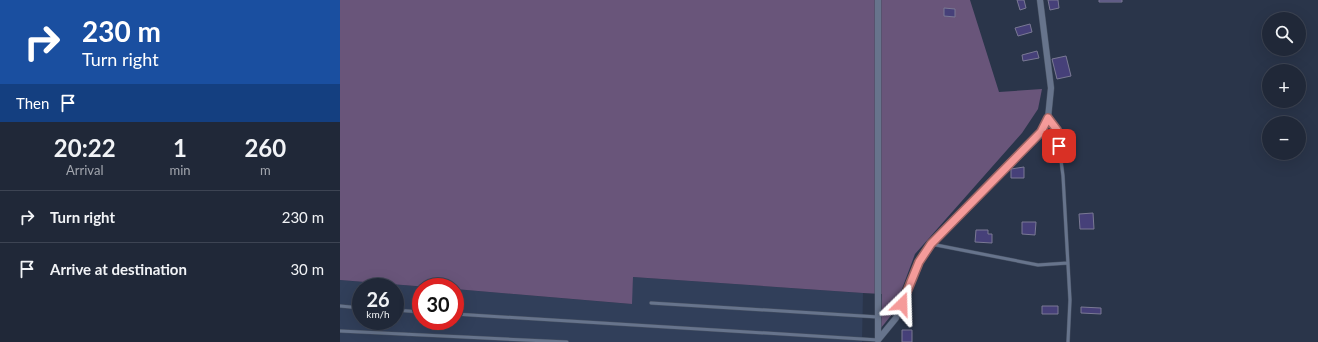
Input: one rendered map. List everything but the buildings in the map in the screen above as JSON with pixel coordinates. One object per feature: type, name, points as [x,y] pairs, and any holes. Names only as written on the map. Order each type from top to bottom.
[{"type":"street","points":[[878,0],[878,341]]},
{"type":"street","points":[[878,341],[896,318],[919,262],[931,244],[1041,132],[1048,118],[1051,88],[1040,0]]},
{"type":"lane","points":[[1048,118],[1057,130],[1062,168],[1070,300],[1068,342]]},
{"type":"lane","points":[[931,244],[1038,265],[1068,263]]},
{"type":"lane","points":[[651,302],[878,317]]},
{"type":"lane","points":[[340,306],[352,307]]},
{"type":"lane","points":[[464,315],[878,341]]},
{"type":"lane","points":[[340,331],[567,342]]},
{"type":"lane","points":[[809,342],[812,337]]},
{"type":"shaded area","points":[[340,0],[970,0],[999,92],[1042,89],[1038,109],[1022,133],[915,254],[893,313],[881,328],[882,294],[633,277],[632,304],[464,290],[464,278],[412,278],[412,286],[404,285],[404,278],[352,278],[352,281],[340,280]]},
{"type":"shaded area","points":[[633,277],[863,293],[862,342],[340,342],[340,280],[352,281],[352,330],[404,330],[404,285],[412,286],[412,330],[464,330],[464,290],[631,304]]},
{"type":"route","points":[[902,304],[919,262],[931,244],[1041,132],[1048,118],[1057,130],[1059,146]]}]
